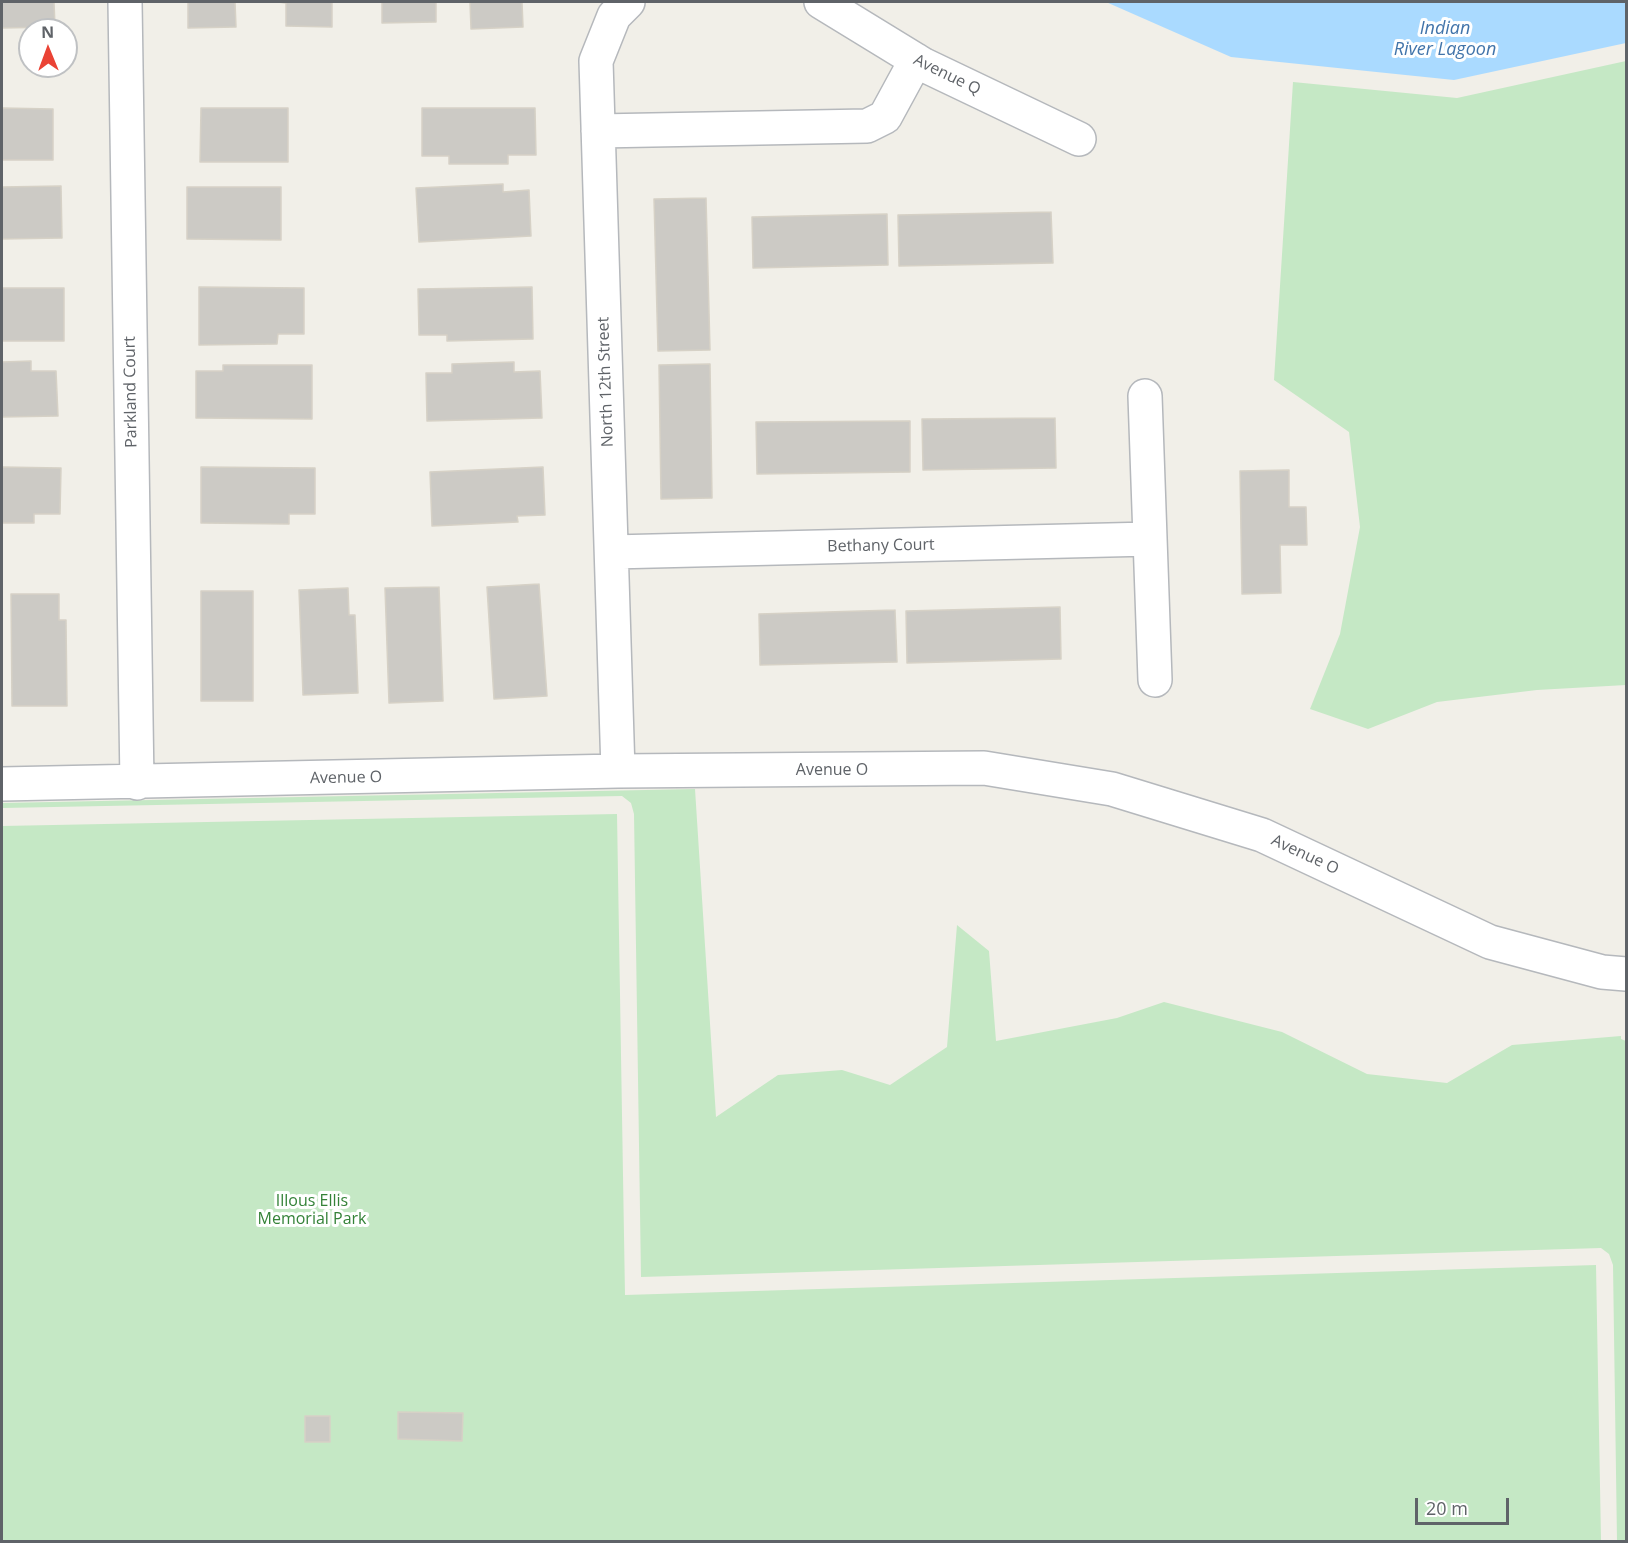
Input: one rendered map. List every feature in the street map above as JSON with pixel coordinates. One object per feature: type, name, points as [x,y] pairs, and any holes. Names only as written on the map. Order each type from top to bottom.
[{"type":"street","name":"Parkland Court","points":[[125,2],[137,783]]},
{"type":"street","name":"North 12th Street","points":[[618,771],[596,61],[614,16],[628,2]]},
{"type":"street","name":"Avenue Q","points":[[821,2],[916,60],[1078,139]]},
{"type":"street","points":[[598,131],[867,126],[885,117],[916,60]]},
{"type":"street","points":[[1145,396],[1155,680]]},
{"type":"street","name":"Bethany Court","points":[[612,552],[1150,540]]},
{"type":"street","name":"Avenue O","points":[[2,784],[137,783],[618,771],[984,768],[1112,789],[1262,835],[1490,942],[1602,972],[1626,974]]},
{"type":"green space","points":[[1626,61],[1626,685],[1537,690],[1437,702],[1368,729],[1310,709],[1340,634],[1360,527],[1349,432],[1274,380],[1293,82],[1457,98]]},
{"type":"green space","points":[[695,789],[716,1117],[778,1075],[842,1070],[890,1085],[947,1047],[957,925],[989,951],[996,1041],[1117,1018],[1164,1002],[1282,1032],[1367,1074],[1447,1083],[1512,1045],[1621,1036],[1621,1039],[1626,1041],[1626,1541],[1617,1541],[1613,1265],[1609,1254],[1601,1248],[641,1277],[634,814],[631,803],[622,796],[2,808],[2,803]]},
{"type":"green space","name":"Illous Ellis Memorial Park","points":[[617,814],[625,1295],[1596,1265],[1601,1541],[2,1541],[2,826]]},
{"type":"water","name":"Indian River Lagoon","points":[[1106,2],[1626,2],[1626,43],[1454,80],[1231,57]]},
{"type":"building","points":[[2,2],[54,2],[55,18],[18,18],[18,28],[2,28]]},
{"type":"building","points":[[188,2],[235,2],[236,27],[188,28]]},
{"type":"building","points":[[278,2],[332,2],[332,27],[286,26],[286,3]]},
{"type":"building","points":[[382,2],[436,2],[436,22],[382,23]]},
{"type":"building","points":[[470,2],[522,2],[523,27],[471,29]]},
{"type":"building","points":[[2,108],[53,109],[53,160],[2,160]]},
{"type":"building","points":[[201,108],[288,108],[288,162],[200,162]]},
{"type":"building","points":[[422,108],[535,108],[536,155],[508,155],[508,164],[449,164],[449,156],[422,156]]},
{"type":"building","points":[[503,184],[503,192],[529,190],[531,236],[419,242],[416,188]]},
{"type":"building","points":[[61,186],[62,238],[2,239],[2,187]]},
{"type":"building","points":[[187,187],[281,187],[281,240],[187,239]]},
{"type":"building","points":[[706,198],[710,350],[658,351],[654,199]]},
{"type":"building","points":[[1051,212],[1053,263],[899,266],[898,215]]},
{"type":"building","points":[[887,214],[888,265],[753,268],[752,217]]},
{"type":"building","points":[[199,287],[304,288],[304,334],[278,334],[277,344],[199,345]]},
{"type":"building","points":[[532,287],[533,339],[447,341],[447,335],[419,335],[418,289]]},
{"type":"building","points":[[2,288],[64,288],[64,341],[2,341]]},
{"type":"building","points":[[31,361],[31,371],[56,371],[58,416],[2,417],[2,362]]},
{"type":"building","points":[[514,362],[514,372],[540,371],[542,418],[427,421],[426,373],[452,373],[452,364]]},
{"type":"building","points":[[710,364],[712,498],[661,499],[659,365]]},
{"type":"building","points":[[223,365],[312,365],[312,419],[196,418],[196,371],[223,371]]},
{"type":"building","points":[[1055,418],[1056,468],[923,470],[922,419]]},
{"type":"building","points":[[910,421],[910,472],[757,474],[756,422]]},
{"type":"building","points":[[2,467],[61,468],[60,514],[34,514],[34,523],[2,523]]},
{"type":"building","points":[[201,467],[315,468],[315,514],[289,514],[289,524],[201,523]]},
{"type":"building","points":[[543,467],[545,515],[517,516],[518,522],[432,526],[430,472]]},
{"type":"building","points":[[1289,470],[1289,507],[1306,507],[1307,545],[1280,545],[1281,593],[1242,594],[1240,471]]},
{"type":"building","points":[[539,584],[547,696],[494,699],[487,587]]},
{"type":"building","points":[[439,587],[443,701],[389,703],[385,588]]},
{"type":"building","points":[[348,588],[349,615],[355,615],[358,693],[303,695],[299,590]]},
{"type":"building","points":[[201,591],[253,591],[253,701],[201,701]]},
{"type":"building","points":[[11,594],[59,594],[59,620],[66,620],[67,706],[12,706]]},
{"type":"building","points":[[1060,607],[1061,659],[907,663],[906,611]]},
{"type":"building","points":[[895,610],[897,662],[760,665],[759,614]]},
{"type":"building","points":[[398,1412],[463,1413],[462,1441],[398,1439]]},
{"type":"building","points":[[305,1416],[330,1416],[330,1442],[305,1442]]}]
